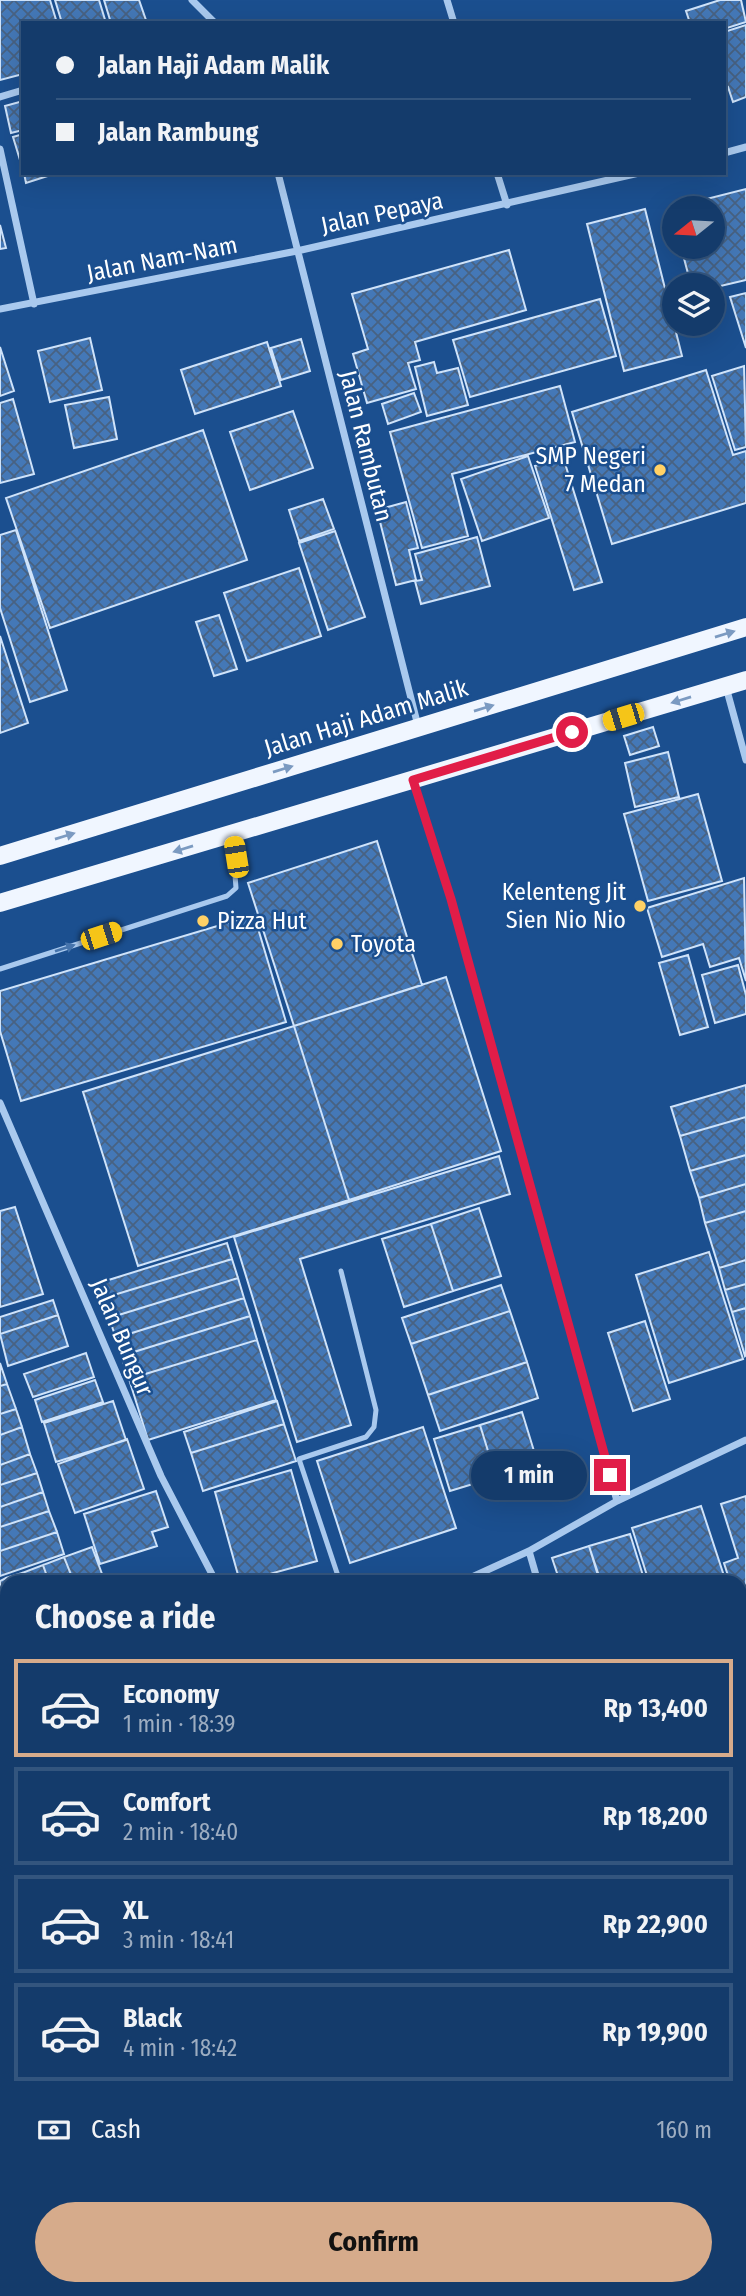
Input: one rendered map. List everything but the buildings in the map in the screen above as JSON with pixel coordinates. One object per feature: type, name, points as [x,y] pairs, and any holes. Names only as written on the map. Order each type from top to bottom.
[{"type":"main road","name":"Jalan Haji Adam Malik","points":[[0,856],[746,627]]},
{"type":"main road","points":[[0,904],[746,680]]},
{"type":"street","points":[[192,0],[213,21]]},
{"type":"street","points":[[447,0],[453,21]]},
{"type":"street","points":[[0,97],[21,91]]},
{"type":"street","points":[[726,152],[746,147]]},
{"type":"street","points":[[0,149],[34,304]]},
{"type":"street","name":"Jalan Rambutan","points":[[278,175],[419,728]]},
{"type":"street","points":[[499,175],[507,205]]},
{"type":"street","name":"Jalan Pepaya","points":[[297,251],[631,175]]},
{"type":"street","name":"Jalan Nam-Nam","points":[[0,309],[297,251]]},
{"type":"street","points":[[725,686],[742,730],[746,760]]},
{"type":"street","points":[[413,780],[451,899],[617,1501]]},
{"type":"street","name":"Jalan Bungur","points":[[0,1103],[161,1476],[212,1575]]},
{"type":"street","points":[[476,1575],[529,1551],[617,1501],[746,1440]]},
{"type":"street","points":[[529,1551],[536,1575]]},
{"type":"lane","points":[[0,969],[227,896],[236,888],[237,879],[232,834]]},
{"type":"lane","points":[[338,1575],[299,1459],[366,1437],[374,1427],[376,1410],[341,1271]]},
{"type":"place","name":"SMP Negeri 7 Medan","points":[[660,470]]},
{"type":"place","name":"Kelenteng Jit Sien Nio Nio","points":[[640,906]]},
{"type":"place","name":"Pizza Hut","points":[[203,921]]},
{"type":"place","name":"Toyota","points":[[337,944]]},
{"type":"route","points":[[572,732],[413,780],[451,899],[610,1475]]}]
